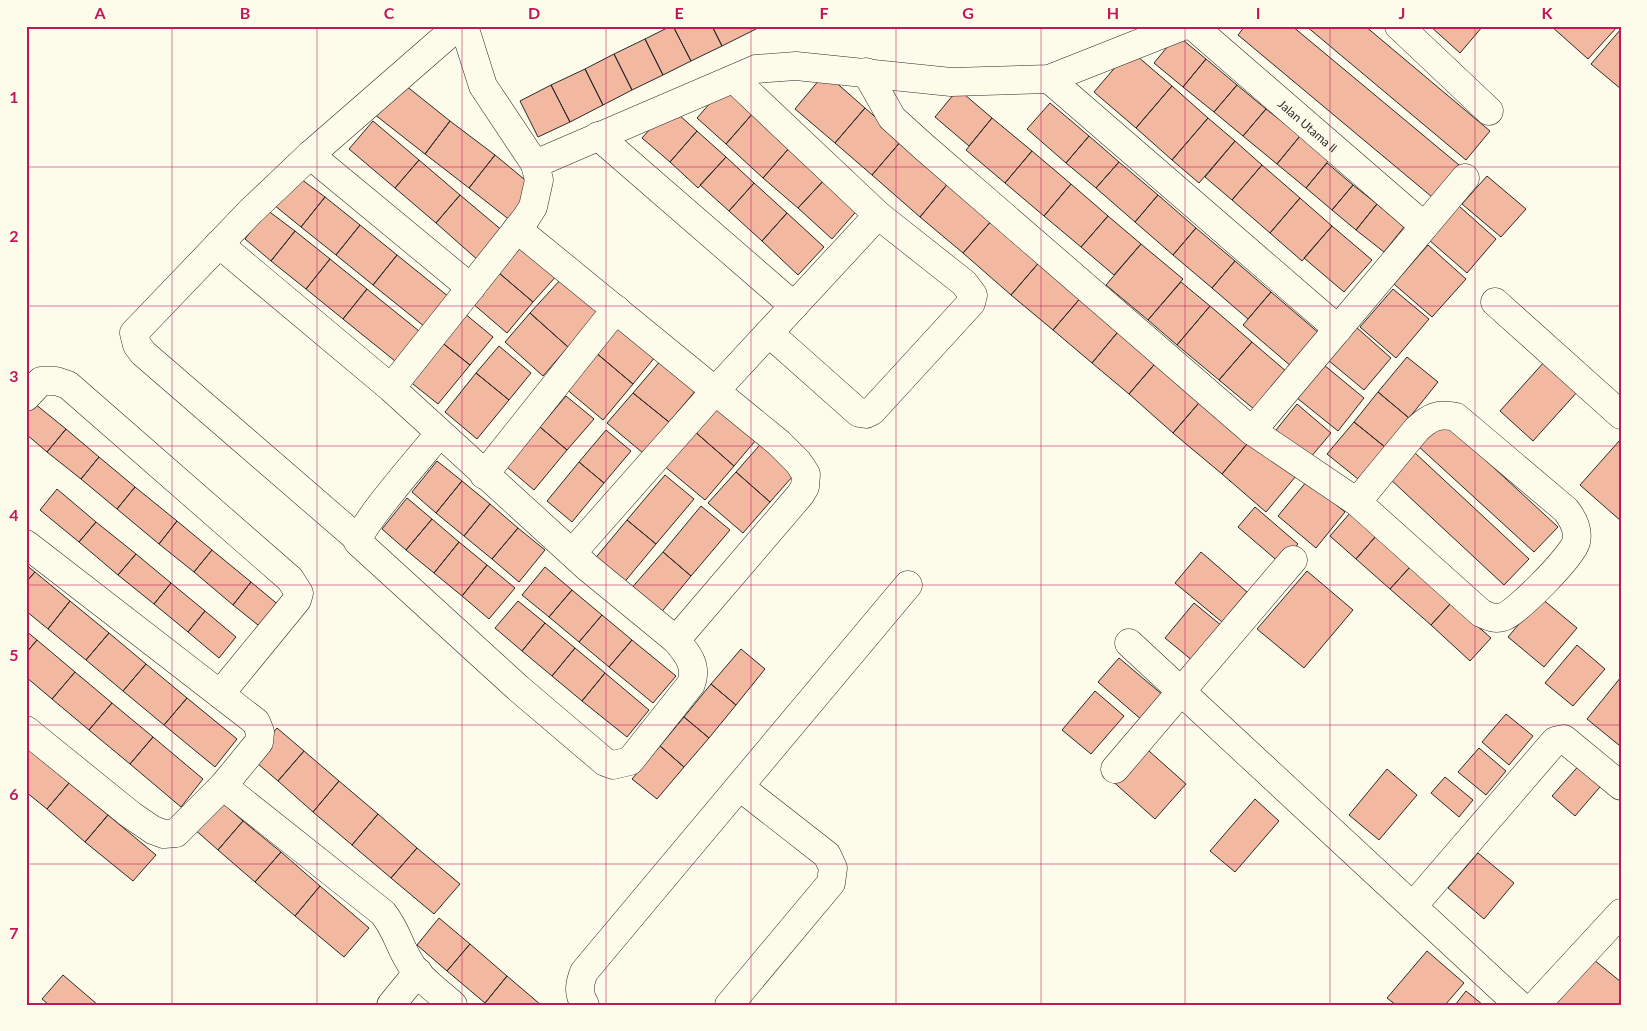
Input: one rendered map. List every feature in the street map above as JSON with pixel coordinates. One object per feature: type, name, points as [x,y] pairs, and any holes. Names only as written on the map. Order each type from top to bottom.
[{"type":"street","points":[[219,244],[391,388],[439,434],[572,553],[676,640],[692,663],[694,676],[691,684],[630,761],[620,764],[609,764],[503,675],[360,546],[358,539],[137,345],[134,333],[219,244],[310,155],[458,26]]},
{"type":"street","points":[[391,388],[518,228],[533,207],[536,199],[539,180],[535,164],[483,86],[464,26]]},
{"type":"street","points":[[535,164],[756,70],[796,66],[951,82],[1049,79],[1183,26]]},
{"type":"street","name":"Jalan Utama ll","points":[[1193,26],[1424,226]]},
{"type":"street","points":[[1399,26],[1489,111]]},
{"type":"street","points":[[866,72],[892,118],[1252,431],[1357,502],[1480,613],[1495,618],[1511,614],[1563,563],[1576,542],[1576,530],[1566,510],[1456,417],[1441,414],[1427,420],[1417,430],[1357,502]]},
{"type":"street","points":[[734,79],[878,215],[964,283],[973,295],[971,303],[872,410],[866,414],[859,413],[769,333]]},
{"type":"street","points":[[1049,79],[1338,329]]},
{"type":"street","points":[[598,136],[794,306]]},
{"type":"street","points":[[310,155],[471,288]]},
{"type":"street","points":[[1252,431],[1465,178]]},
{"type":"street","points":[[572,553],[715,391],[878,215]]},
{"type":"street","points":[[518,228],[785,450],[798,462],[807,479],[800,495],[676,640]]},
{"type":"street","points":[[1494,302],[1621,415]]},
{"type":"street","points":[[484,475],[616,309]]},
{"type":"street","points":[[26,397],[41,381],[56,381],[68,385],[290,578],[299,593],[297,600],[220,694]]},
{"type":"street","points":[[358,539],[439,434]]},
{"type":"street","points":[[26,544],[256,722],[260,732],[258,742],[223,786],[176,833],[164,834],[131,815],[26,730]]},
{"type":"street","points":[[1115,769],[1293,560]]},
{"type":"street","points":[[585,1005],[580,996],[579,986],[584,972],[908,585]]},
{"type":"street","points":[[1129,643],[1182,690],[1519,1005]]},
{"type":"street","points":[[1413,906],[1555,741],[1564,739],[1621,786]]},
{"type":"street","points":[[223,786],[383,913],[395,928],[409,961],[453,1005]]},
{"type":"street","points":[[729,1005],[831,883],[833,868],[827,855],[740,787]]},
{"type":"street","points":[[1536,1005],[1621,913]]},
{"type":"street","points":[[391,1005],[418,972]]},
{"type":"building","points":[[673,26],[691,61],[663,75],[645,39]]},
{"type":"building","points":[[673,26],[712,26],[722,46],[691,61]]},
{"type":"building","points":[[712,26],[760,26],[760,27],[722,46]]},
{"type":"building","points":[[1245,26],[1292,26],[1459,165],[1432,197],[1238,35]]},
{"type":"building","points":[[1306,26],[1365,26],[1490,131],[1466,160]]},
{"type":"building","points":[[1430,26],[1483,26],[1460,53]]},
{"type":"building","points":[[1551,26],[1618,26],[1588,59]]},
{"type":"building","points":[[1621,29],[1621,89],[1591,64]]},
{"type":"building","points":[[1177,35],[1206,59],[1183,87],[1154,63]]},
{"type":"building","points":[[645,39],[663,75],[632,90],[614,54]]},
{"type":"building","points":[[1130,50],[1172,86],[1136,128],[1094,92]]},
{"type":"building","points":[[614,54],[632,90],[603,105],[585,69]]},
{"type":"building","points":[[1206,59],[1237,85],[1214,112],[1183,87]]},
{"type":"building","points":[[585,69],[603,105],[570,122],[551,85]]},
{"type":"building","points":[[825,73],[865,108],[835,143],[795,109]]},
{"type":"building","points":[[400,81],[450,121],[425,154],[374,114]]},
{"type":"building","points":[[551,85],[570,122],[538,137],[520,101]]},
{"type":"building","points":[[1237,85],[1266,109],[1243,136],[1214,112]]},
{"type":"building","points":[[725,86],[754,112],[726,144],[697,118]]},
{"type":"building","points":[[1172,86],[1208,118],[1172,160],[1136,128]]},
{"type":"building","points":[[958,89],[992,118],[969,146],[935,117]]},
{"type":"building","points":[[1050,103],[1089,136],[1066,163],[1027,129]]},
{"type":"building","points":[[670,107],[697,131],[670,162],[642,138]]},
{"type":"building","points":[[865,108],[902,140],[872,175],[835,143]]},
{"type":"building","points":[[1266,109],[1300,136],[1277,164],[1243,136]]},
{"type":"building","points":[[754,112],[791,146],[763,178],[726,144]]},
{"type":"building","points":[[992,118],[1032,151],[1005,183],[966,150]]},
{"type":"building","points":[[1208,118],[1235,141],[1199,183],[1172,160]]},
{"type":"building","points":[[373,121],[419,160],[395,188],[349,149]]},
{"type":"building","points":[[450,121],[495,155],[469,188],[425,154]]},
{"type":"building","points":[[697,131],[726,157],[698,188],[670,162]]},
{"type":"building","points":[[1089,136],[1119,162],[1096,188],[1066,163]]},
{"type":"building","points":[[1300,136],[1329,160],[1306,188],[1277,164]]},
{"type":"building","points":[[902,140],[950,181],[920,217],[872,175]]},
{"type":"building","points":[[1235,141],[1262,165],[1232,200],[1205,177]]},
{"type":"building","points":[[791,146],[827,177],[798,208],[763,178]]},
{"type":"building","points":[[1032,151],[1071,184],[1044,216],[1005,183]]},
{"type":"building","points":[[495,155],[536,189],[511,221],[469,188]]},
{"type":"building","points":[[726,157],[754,183],[729,211],[700,185]]},
{"type":"building","points":[[419,160],[460,195],[436,223],[395,188]]},
{"type":"building","points":[[1119,162],[1158,195],[1135,222],[1096,188]]},
{"type":"building","points":[[1327,163],[1353,185],[1332,210],[1306,188]]},
{"type":"building","points":[[1262,165],[1300,198],[1270,233],[1232,200]]},
{"type":"building","points":[[297,176],[325,197],[301,227],[274,205]]},
{"type":"building","points":[[1487,176],[1526,209],[1501,237],[1462,204]]},
{"type":"building","points":[[827,177],[860,207],[832,239],[798,208]]},
{"type":"building","points":[[950,181],[994,218],[963,253],[920,217]]},
{"type":"building","points":[[754,183],[787,213],[762,241],[729,211]]},
{"type":"building","points":[[1071,184],[1108,216],[1081,247],[1044,216]]},
{"type":"building","points":[[1353,185],[1377,204],[1356,230],[1332,210]]},
{"type":"building","points":[[460,195],[504,232],[479,261],[436,223]]},
{"type":"building","points":[[1158,195],[1196,228],[1173,255],[1135,222]]},
{"type":"building","points":[[325,197],[360,225],[336,255],[301,227]]},
{"type":"building","points":[[1300,198],[1332,226],[1302,261],[1270,233]]},
{"type":"building","points":[[1377,204],[1404,227],[1384,252],[1356,230]]},
{"type":"building","points":[[1459,206],[1496,239],[1467,273],[1429,240]]},
{"type":"building","points":[[267,210],[295,231],[271,261],[245,239]]},
{"type":"building","points":[[787,213],[824,247],[798,275],[762,241]]},
{"type":"building","points":[[1108,216],[1141,244],[1114,275],[1081,247]]},
{"type":"building","points":[[994,218],[1042,259],[1011,295],[963,253]]},
{"type":"building","points":[[360,225],[397,255],[373,285],[336,255]]},
{"type":"building","points":[[1332,226],[1372,260],[1344,292],[1304,258]]},
{"type":"building","points":[[1196,228],[1235,261],[1212,288],[1173,255]]},
{"type":"building","points":[[295,231],[330,259],[306,289],[271,261]]},
{"type":"building","points":[[524,243],[559,273],[533,302],[499,273]]},
{"type":"building","points":[[1141,244],[1183,279],[1148,320],[1106,285]]},
{"type":"building","points":[[1428,245],[1466,279],[1432,317],[1394,284]]},
{"type":"building","points":[[397,255],[449,297],[425,327],[373,285]]},
{"type":"building","points":[[330,259],[367,289],[343,319],[306,289]]},
{"type":"building","points":[[1042,259],[1083,295],[1053,330],[1011,295]]},
{"type":"building","points":[[1235,261],[1271,292],[1248,319],[1212,288]]},
{"type":"building","points":[[499,273],[533,302],[507,333],[472,303]]},
{"type":"building","points":[[561,279],[599,313],[568,347],[530,313]]},
{"type":"building","points":[[1181,282],[1210,306],[1177,345],[1148,320]]},
{"type":"building","points":[[367,289],[419,331],[395,361],[343,319]]},
{"type":"building","points":[[1393,289],[1429,319],[1396,358],[1360,327]]},
{"type":"building","points":[[1271,292],[1320,334],[1292,367],[1243,325]]},
{"type":"building","points":[[1083,295],[1122,327],[1092,363],[1053,330]]},
{"type":"building","points":[[1210,306],[1252,342],[1219,380],[1177,345]]},
{"type":"building","points":[[464,313],[493,337],[470,365],[440,341]]},
{"type":"building","points":[[530,313],[568,347],[543,376],[505,342]]},
{"type":"building","points":[[622,319],[660,351],[633,384],[595,352]]},
{"type":"building","points":[[1122,327],[1159,359],[1129,394],[1092,363]]},
{"type":"building","points":[[1356,327],[1391,358],[1364,390],[1328,360]]},
{"type":"building","points":[[440,341],[470,365],[438,404],[408,380]]},
{"type":"building","points":[[1252,342],[1287,372],[1255,410],[1219,380]]},
{"type":"building","points":[[499,346],[531,373],[509,400],[476,373]]},
{"type":"building","points":[[595,352],[633,384],[603,420],[565,388]]},
{"type":"building","points":[[1407,357],[1438,382],[1409,418],[1378,392]]},
{"type":"building","points":[[662,359],[697,389],[669,422],[633,393]]},
{"type":"building","points":[[1159,359],[1204,397],[1173,433],[1129,394]]},
{"type":"building","points":[[1545,361],[1578,391],[1533,441],[1500,411]]},
{"type":"building","points":[[1324,365],[1364,398],[1338,431],[1297,398]]},
{"type":"building","points":[[476,373],[509,400],[477,439],[445,412]]},
{"type":"building","points":[[1378,392],[1409,418],[1385,447],[1354,422]]},
{"type":"building","points":[[633,393],[669,422],[643,453],[607,423]]},
{"type":"building","points":[[566,396],[594,419],[567,450],[540,427]]},
{"type":"building","points":[[1204,397],[1252,438],[1222,474],[1173,433]]},
{"type":"building","points":[[29,399],[66,429],[47,452],[26,434],[26,401]]},
{"type":"building","points":[[719,399],[761,434],[734,466],[693,430]]},
{"type":"building","points":[[1297,404],[1331,433],[1310,458],[1276,430]]},
{"type":"building","points":[[1441,419],[1558,527],[1534,552],[1417,445]]},
{"type":"building","points":[[1354,422],[1385,447],[1358,479],[1327,454]]},
{"type":"building","points":[[540,427],[567,450],[534,490],[507,467]]},
{"type":"building","points":[[66,429],[99,457],[81,479],[47,452]]},
{"type":"building","points":[[606,430],[631,451],[604,483],[579,462]]},
{"type":"building","points":[[693,430],[734,466],[705,500],[663,465]]},
{"type":"building","points":[[766,438],[800,468],[770,502],[736,472]]},
{"type":"building","points":[[1252,438],[1296,476],[1266,512],[1222,474]]},
{"type":"building","points":[[1621,441],[1621,521],[1580,485]]},
{"type":"building","points":[[1414,452],[1529,559],[1504,585],[1389,478]]},
{"type":"building","points":[[99,457],[135,487],[117,509],[81,479]]},
{"type":"building","points":[[437,461],[462,481],[436,513],[412,492]]},
{"type":"building","points":[[579,462],[604,483],[572,522],[547,501]]},
{"type":"building","points":[[736,472],[770,502],[743,533],[708,503]]},
{"type":"building","points":[[665,475],[694,499],[656,544],[627,520]]},
{"type":"building","points":[[462,481],[490,504],[464,536],[436,513]]},
{"type":"building","points":[[1307,481],[1345,512],[1316,548],[1278,516]]},
{"type":"building","points":[[135,487],[177,521],[159,544],[117,509]]},
{"type":"building","points":[[57,489],[96,522],[79,542],[40,510]]},
{"type":"building","points":[[407,498],[432,519],[406,550],[382,529]]},
{"type":"building","points":[[490,504],[518,528],[492,559],[464,536]]},
{"type":"building","points":[[701,506],[730,530],[691,576],[663,552]]},
{"type":"building","points":[[1255,507],[1298,544],[1281,564],[1238,527]]},
{"type":"building","points":[[1350,513],[1376,536],[1356,559],[1330,536]]},
{"type":"building","points":[[432,519],[459,542],[434,573],[406,550]]},
{"type":"building","points":[[627,520],[656,544],[622,585],[593,561]]},
{"type":"building","points":[[177,521],[212,550],[194,572],[159,544]]},
{"type":"building","points":[[96,522],[136,554],[118,575],[79,542]]},
{"type":"building","points":[[518,528],[545,550],[519,582],[492,559]]},
{"type":"building","points":[[1376,536],[1410,567],[1390,589],[1356,559]]},
{"type":"building","points":[[459,542],[487,565],[462,596],[434,573]]},
{"type":"building","points":[[212,550],[251,582],[233,605],[194,572]]},
{"type":"building","points":[[663,552],[691,576],[659,615],[629,591]]},
{"type":"building","points":[[1201,552],[1247,592],[1222,622],[1175,583]]},
{"type":"building","points":[[136,554],[171,583],[154,604],[118,575]]},
{"type":"building","points":[[26,565],[35,572],[26,582]]},
{"type":"building","points":[[487,565],[515,588],[489,619],[462,596]]},
{"type":"building","points":[[545,567],[572,590],[549,617],[522,595]]},
{"type":"building","points":[[1410,567],[1451,603],[1431,625],[1390,589]]},
{"type":"building","points":[[1307,571],[1353,610],[1304,668],[1257,629]]},
{"type":"building","points":[[35,572],[70,601],[48,629],[26,611],[26,582]]},
{"type":"building","points":[[251,582],[281,607],[263,629],[233,605]]},
{"type":"building","points":[[171,583],[205,611],[188,632],[154,604]]},
{"type":"building","points":[[572,590],[602,615],[579,642],[549,617]]},
{"type":"building","points":[[1541,598],[1577,628],[1544,667],[1508,637]]},
{"type":"building","points":[[70,601],[109,633],[86,660],[48,629]]},
{"type":"building","points":[[518,601],[545,623],[522,651],[495,628]]},
{"type":"building","points":[[1194,603],[1222,626],[1193,661],[1165,638]]},
{"type":"building","points":[[1451,603],[1491,638],[1470,661],[1431,625]]},
{"type":"building","points":[[205,611],[236,637],[219,658],[188,632]]},
{"type":"building","points":[[602,615],[632,640],[609,667],[579,642]]},
{"type":"building","points":[[545,623],[575,648],[552,676],[522,651]]},
{"type":"building","points":[[26,631],[37,640],[26,653]]},
{"type":"building","points":[[109,633],[146,664],[123,691],[86,660]]},
{"type":"building","points":[[37,640],[75,672],[52,699],[26,677],[26,653]]},
{"type":"building","points":[[632,640],[676,676],[653,703],[609,667]]},
{"type":"building","points":[[1577,645],[1605,669],[1573,706],[1545,683]]},
{"type":"building","points":[[575,648],[605,673],[582,701],[552,676]]},
{"type":"building","points":[[741,649],[765,669],[736,705],[711,684]]},
{"type":"building","points":[[1119,658],[1164,696],[1143,721],[1098,682]]},
{"type":"building","points":[[146,664],[187,698],[164,725],[123,691]]},
{"type":"building","points":[[75,672],[112,703],[89,730],[52,699]]},
{"type":"building","points":[[605,673],[649,710],[627,737],[582,701]]},
{"type":"building","points":[[1621,677],[1621,745],[1620,746],[1587,719]]},
{"type":"building","points":[[711,684],[736,705],[709,738],[684,717]]},
{"type":"building","points":[[1095,691],[1124,716],[1091,754],[1062,730]]},
{"type":"building","points":[[187,698],[237,739],[215,767],[164,725]]},
{"type":"building","points":[[112,703],[153,737],[130,764],[89,730]]},
{"type":"building","points":[[1506,714],[1533,736],[1509,765],[1482,742]]},
{"type":"building","points":[[684,717],[709,738],[684,767],[660,746]]},
{"type":"building","points":[[277,728],[304,751],[278,781],[251,758]]},
{"type":"building","points":[[153,737],[203,779],[181,807],[130,764]]},
{"type":"building","points":[[1140,743],[1186,784],[1155,819],[1109,778]]},
{"type":"building","points":[[660,746],[684,767],[657,799],[632,779]]},
{"type":"building","points":[[1479,748],[1506,771],[1486,795],[1458,772]]},
{"type":"building","points":[[30,750],[69,783],[47,809],[26,792],[26,754]]},
{"type":"building","points":[[304,751],[339,781],[313,812],[278,781]]},
{"type":"building","points":[[1582,762],[1605,781],[1575,816],[1552,796]]},
{"type":"building","points":[[1387,769],[1417,795],[1379,840],[1349,815]]},
{"type":"building","points":[[1445,777],[1473,800],[1459,817],[1431,793]]},
{"type":"building","points":[[339,781],[378,814],[352,845],[313,812]]},
{"type":"building","points":[[69,783],[108,815],[85,842],[47,809]]},
{"type":"building","points":[[218,799],[243,821],[218,850],[193,828]]},
{"type":"building","points":[[1255,799],[1279,821],[1235,872],[1210,851]]},
{"type":"building","points":[[378,814],[417,848],[391,878],[352,845]]},
{"type":"building","points":[[108,815],[156,855],[133,881],[85,842]]},
{"type":"building","points":[[243,821],[281,852],[255,882],[218,850]]},
{"type":"building","points":[[417,848],[460,884],[434,914],[391,878]]},
{"type":"building","points":[[281,852],[320,886],[295,916],[255,882]]},
{"type":"building","points":[[1478,853],[1514,883],[1484,919],[1448,888]]},
{"type":"building","points":[[320,886],[369,928],[344,957],[295,916]]},
{"type":"building","points":[[439,918],[470,944],[447,971],[417,945]]},
{"type":"building","points":[[470,944],[507,976],[485,1003],[447,971]]},
{"type":"building","points":[[1427,951],[1464,983],[1445,1005],[1396,1005],[1387,998]]},
{"type":"building","points":[[1588,955],[1621,982],[1620,1005],[1558,1005],[1551,999]]},
{"type":"building","points":[[63,975],[98,1005],[49,1005],[42,999]]},
{"type":"building","points":[[507,976],[541,1005],[487,1005],[485,1003]]},
{"type":"building","points":[[1466,991],[1483,1005],[1455,1005]]}]
